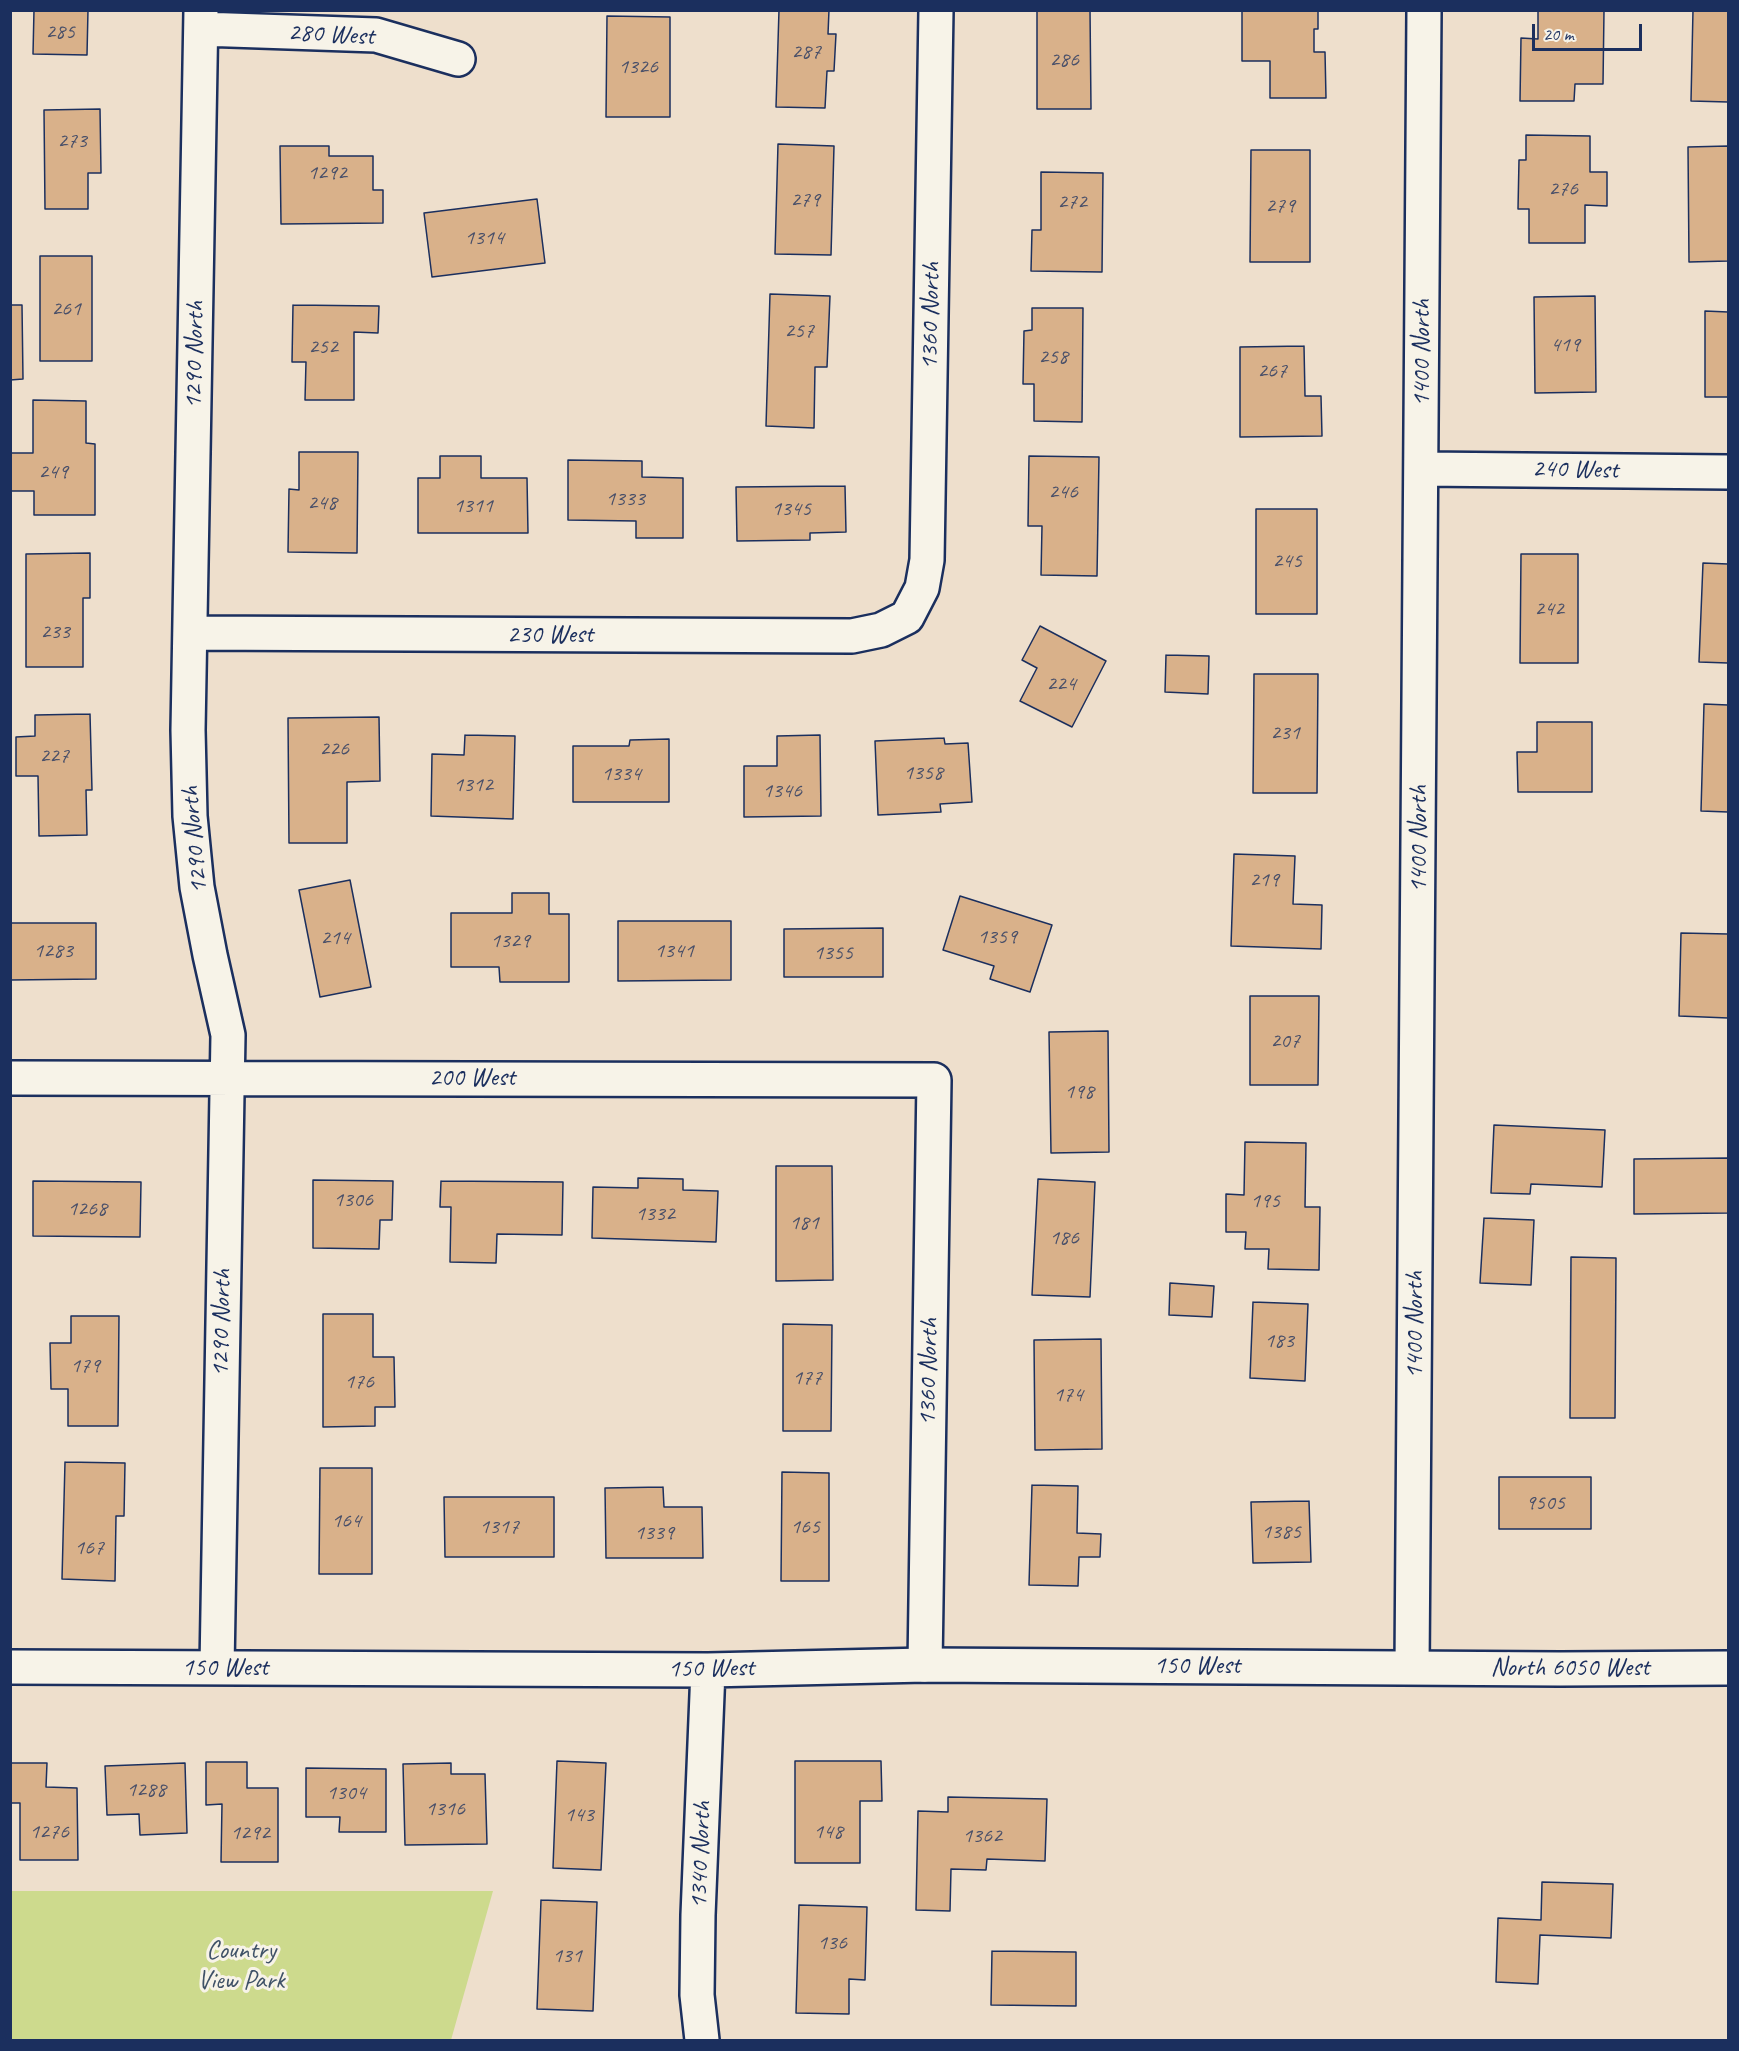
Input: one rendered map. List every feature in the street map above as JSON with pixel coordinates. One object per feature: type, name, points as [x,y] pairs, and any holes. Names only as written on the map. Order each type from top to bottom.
[{"type":"street","name":"1360 North","points":[[907,617],[922,588],[927,560],[936,10]]},
{"type":"street","name":"1400 North","points":[[1412,1667],[1424,10]]},
{"type":"street","name":"280 West","points":[[201,20],[376,35],[458,59]]},
{"type":"street","name":"1290 North","points":[[201,20],[188,730],[190,816],[197,887],[228,1035],[217,1667]]},
{"type":"street","name":"240 West","points":[[1422,469],[1728,472]]},
{"type":"street","name":"230 West","points":[[190,633],[852,636],[881,630],[907,617]]},
{"type":"street","name":"200 West","points":[[10,1078],[934,1080]]},
{"type":"street","name":"1360 North","points":[[925,1665],[934,1080]]},
{"type":"street","name":"150 West","points":[[10,1667],[708,1670],[925,1665],[1412,1667]]},
{"type":"street","name":"North 6050 West","points":[[1412,1667],[1728,1668]]},
{"type":"street","name":"1340 North","points":[[702,2040],[697,1995],[698,1915],[708,1670]]},
{"type":"green space","name":"Country View Park","points":[[11,1891],[493,1891],[451,2040],[11,2040]]},
{"type":"building","points":[[34,10],[88,10],[87,55],[33,54]]},
{"type":"building","points":[[779,10],[829,10],[828,34],[836,34],[834,71],[827,71],[825,108],[776,107]]},
{"type":"building","points":[[1037,10],[1090,10],[1091,109],[1037,109]]},
{"type":"building","points":[[1242,10],[1318,10],[1318,29],[1314,29],[1314,52],[1325,52],[1326,98],[1270,98],[1270,61],[1242,61]]},
{"type":"building","points":[[1538,10],[1604,11],[1603,84],[1575,84],[1574,101],[1520,101],[1521,38],[1538,39]]},
{"type":"building","points":[[1693,10],[1728,10],[1728,102],[1691,101]]},
{"type":"building","points":[[607,16],[670,17],[670,117],[606,117]]},
{"type":"building","points":[[100,109],[101,173],[88,173],[88,209],[45,209],[44,110]]},
{"type":"building","points":[[1526,135],[1590,136],[1590,172],[1607,172],[1607,206],[1585,205],[1585,243],[1529,243],[1529,209],[1518,209],[1519,160],[1526,160]]},
{"type":"building","points":[[778,144],[834,146],[831,255],[775,254]]},
{"type":"building","points":[[280,146],[329,146],[329,156],[373,156],[373,190],[383,190],[383,223],[281,224]]},
{"type":"building","points":[[1728,146],[1728,261],[1689,262],[1688,147]]},
{"type":"building","points":[[1251,150],[1310,150],[1310,262],[1250,262]]},
{"type":"building","points":[[1041,172],[1103,173],[1102,272],[1031,271],[1032,230],[1041,230]]},
{"type":"building","points":[[537,199],[545,263],[432,277],[424,213]]},
{"type":"building","points":[[40,256],[92,256],[92,361],[40,361]]},
{"type":"building","points":[[770,294],[830,296],[827,367],[815,367],[814,428],[766,426]]},
{"type":"building","points":[[1595,296],[1596,392],[1535,393],[1534,297]]},
{"type":"building","points":[[10,305],[22,305],[23,379],[10,380]]},
{"type":"building","points":[[293,305],[379,306],[378,333],[354,332],[354,400],[305,400],[306,362],[292,362]]},
{"type":"building","points":[[1032,308],[1083,308],[1082,422],[1034,421],[1034,384],[1023,384],[1024,331],[1032,330]]},
{"type":"building","points":[[1705,311],[1728,312],[1728,397],[1705,397]]},
{"type":"building","points":[[1304,346],[1305,396],[1321,396],[1322,436],[1240,437],[1240,347]]},
{"type":"building","points":[[33,400],[86,401],[86,443],[95,444],[95,515],[34,515],[34,491],[10,491],[10,453],[33,453]]},
{"type":"building","points":[[299,452],[358,452],[357,553],[288,552],[289,489],[299,490]]},
{"type":"building","points":[[440,456],[481,456],[481,478],[527,478],[528,533],[418,533],[418,478],[440,478]]},
{"type":"building","points":[[1029,456],[1099,457],[1097,576],[1041,575],[1042,526],[1028,526]]},
{"type":"building","points":[[568,460],[642,461],[642,477],[683,478],[683,538],[636,538],[636,521],[568,520]]},
{"type":"building","points":[[845,486],[846,532],[810,533],[810,540],[737,541],[736,487]]},
{"type":"building","points":[[1256,509],[1317,509],[1317,614],[1256,614]]},
{"type":"building","points":[[90,553],[90,598],[83,598],[83,667],[26,667],[26,554]]},
{"type":"building","points":[[1521,554],[1578,554],[1578,663],[1520,663]]},
{"type":"building","points":[[1703,563],[1728,564],[1728,663],[1699,662]]},
{"type":"building","points":[[1040,626],[1106,661],[1072,727],[1020,701],[1037,668],[1022,660]]},
{"type":"building","points":[[1166,655],[1209,656],[1208,694],[1165,692]]},
{"type":"building","points":[[1254,674],[1318,674],[1317,793],[1253,793]]},
{"type":"building","points":[[1704,704],[1728,705],[1728,812],[1701,811]]},
{"type":"building","points":[[90,714],[92,790],[86,790],[87,835],[39,836],[38,776],[16,776],[16,737],[35,736],[35,715]]},
{"type":"building","points":[[379,717],[380,781],[347,782],[347,843],[289,843],[288,718]]},
{"type":"building","points":[[1537,722],[1592,722],[1592,792],[1518,792],[1517,752],[1537,752]]},
{"type":"building","points":[[465,735],[515,736],[513,819],[431,816],[432,754],[464,755]]},
{"type":"building","points":[[820,735],[821,816],[744,817],[744,766],[777,766],[777,736]]},
{"type":"building","points":[[944,738],[945,744],[968,743],[972,802],[940,804],[941,812],[878,815],[875,741]]},
{"type":"building","points":[[669,739],[669,802],[573,802],[573,746],[629,746],[630,740]]},
{"type":"building","points":[[1234,854],[1295,856],[1293,904],[1322,905],[1321,949],[1231,946]]},
{"type":"building","points":[[350,880],[371,987],[320,997],[299,890]]},
{"type":"building","points":[[512,893],[549,893],[549,914],[569,914],[569,982],[500,982],[499,967],[451,967],[451,913],[512,913]]},
{"type":"building","points":[[960,896],[1052,925],[1030,992],[990,979],[994,966],[943,950]]},
{"type":"building","points":[[618,921],[731,921],[731,980],[618,981]]},
{"type":"building","points":[[10,923],[96,923],[96,979],[10,980]]},
{"type":"building","points":[[883,928],[883,977],[784,977],[784,929]]},
{"type":"building","points":[[1681,933],[1728,934],[1728,1018],[1679,1016]]},
{"type":"building","points":[[1250,996],[1319,996],[1318,1085],[1250,1085]]},
{"type":"building","points":[[1108,1031],[1109,1152],[1051,1153],[1049,1032]]},
{"type":"building","points":[[1494,1125],[1605,1130],[1602,1187],[1531,1184],[1530,1194],[1491,1193]]},
{"type":"building","points":[[1245,1142],[1306,1143],[1305,1207],[1320,1207],[1319,1270],[1268,1269],[1269,1249],[1245,1249],[1246,1232],[1226,1232],[1226,1194],[1244,1195]]},
{"type":"building","points":[[1728,1158],[1728,1213],[1634,1214],[1634,1159]]},
{"type":"building","points":[[776,1166],[832,1166],[833,1280],[776,1281]]},
{"type":"building","points":[[638,1178],[683,1179],[683,1190],[718,1191],[716,1242],[592,1238],[593,1187],[638,1188]]},
{"type":"building","points":[[1038,1179],[1095,1182],[1090,1297],[1032,1295]]},
{"type":"building","points":[[313,1180],[393,1181],[392,1220],[380,1220],[379,1249],[313,1248]]},
{"type":"building","points":[[33,1181],[141,1182],[140,1237],[33,1236]]},
{"type":"building","points":[[441,1181],[563,1182],[562,1235],[497,1234],[496,1263],[450,1262],[451,1207],[440,1207]]},
{"type":"building","points":[[1484,1218],[1534,1220],[1531,1285],[1480,1283]]},
{"type":"building","points":[[1571,1257],[1616,1258],[1615,1418],[1570,1418]]},
{"type":"building","points":[[1170,1283],[1214,1286],[1212,1317],[1169,1315]]},
{"type":"building","points":[[1253,1302],[1308,1304],[1305,1381],[1250,1378]]},
{"type":"building","points":[[323,1314],[373,1314],[373,1357],[394,1357],[395,1407],[375,1407],[375,1426],[323,1427]]},
{"type":"building","points":[[71,1316],[119,1316],[118,1426],[68,1426],[68,1389],[51,1389],[50,1343],[71,1343]]},
{"type":"building","points":[[783,1324],[832,1325],[831,1431],[783,1431]]},
{"type":"building","points":[[1101,1339],[1102,1449],[1035,1450],[1034,1340]]},
{"type":"building","points":[[65,1462],[125,1463],[124,1516],[116,1516],[115,1581],[62,1579]]},
{"type":"building","points":[[320,1468],[372,1468],[372,1574],[319,1574]]},
{"type":"building","points":[[782,1472],[829,1473],[829,1581],[781,1581]]},
{"type":"building","points":[[1499,1477],[1591,1477],[1591,1529],[1499,1529]]},
{"type":"building","points":[[1032,1485],[1078,1486],[1077,1533],[1101,1534],[1100,1557],[1079,1557],[1078,1586],[1029,1585]]},
{"type":"building","points":[[663,1487],[664,1507],[702,1507],[703,1558],[606,1558],[605,1488]]},
{"type":"building","points":[[444,1497],[554,1497],[554,1557],[445,1557]]},
{"type":"building","points":[[1309,1501],[1311,1562],[1253,1563],[1251,1502]]},
{"type":"building","points":[[557,1761],[606,1763],[601,1870],[553,1868]]},
{"type":"building","points":[[795,1761],[881,1761],[882,1801],[860,1801],[860,1863],[795,1863]]},
{"type":"building","points":[[206,1762],[247,1762],[247,1788],[278,1788],[278,1862],[221,1862],[222,1804],[206,1805]]},
{"type":"building","points":[[10,1763],[47,1763],[46,1787],[77,1788],[78,1860],[20,1860],[20,1803],[10,1803]]},
{"type":"building","points":[[185,1763],[187,1833],[140,1835],[139,1814],[107,1815],[105,1766]]},
{"type":"building","points":[[451,1763],[451,1774],[485,1774],[487,1844],[405,1845],[403,1764]]},
{"type":"building","points":[[306,1768],[386,1769],[386,1832],[339,1832],[340,1817],[306,1817]]},
{"type":"building","points":[[948,1797],[1047,1799],[1045,1861],[987,1859],[986,1870],[951,1869],[950,1911],[916,1910],[918,1811],[948,1812]]},
{"type":"building","points":[[1542,1882],[1613,1884],[1611,1938],[1540,1935],[1538,1984],[1496,1982],[1498,1918],[1541,1920]]},
{"type":"building","points":[[541,1900],[597,1902],[593,2011],[537,2009]]},
{"type":"building","points":[[799,1905],[867,1907],[865,1980],[849,1979],[849,2014],[796,2013]]},
{"type":"building","points":[[992,1951],[1076,1952],[1076,2006],[991,2005]]}]
